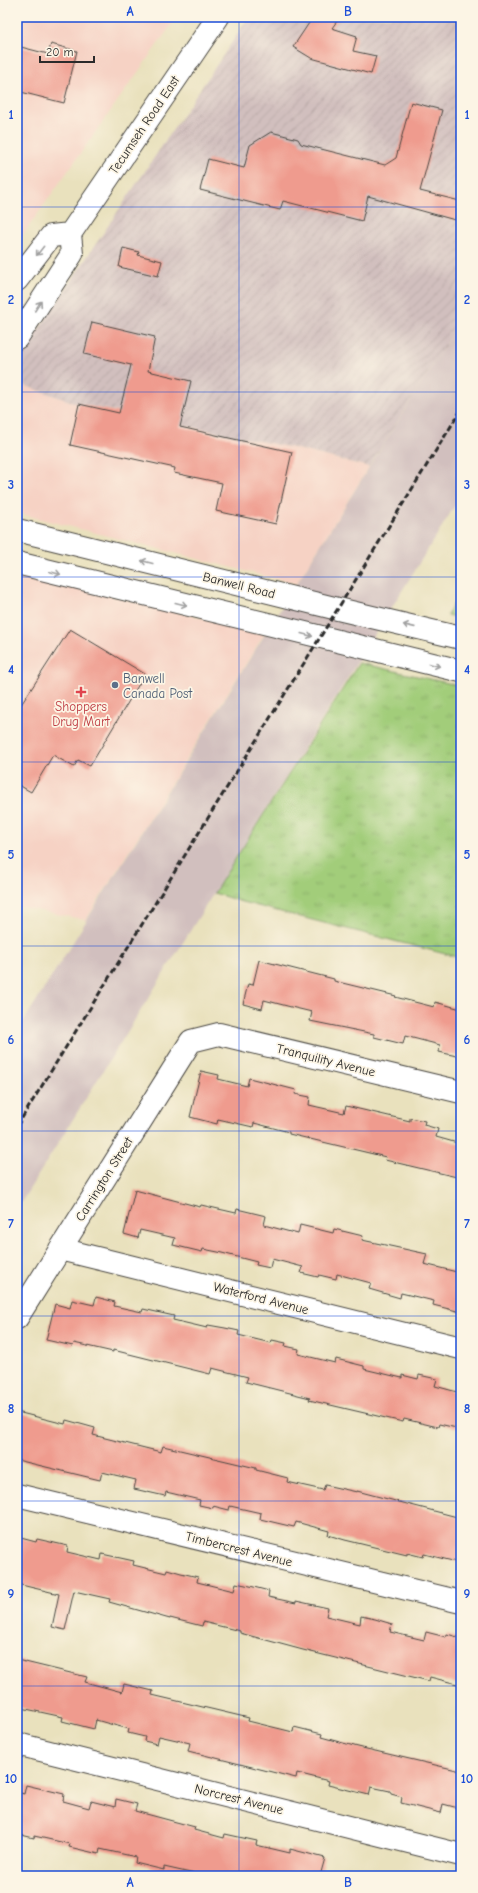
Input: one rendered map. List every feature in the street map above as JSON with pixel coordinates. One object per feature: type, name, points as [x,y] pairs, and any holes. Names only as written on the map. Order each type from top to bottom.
[{"type":"street","name":"Tecumseh Road East","points":[[70,234],[218,17]]},
{"type":"street","points":[[17,280],[51,236],[70,234],[72,254],[17,338]]},
{"type":"street","name":"Banwell Road","points":[[17,530],[461,638]]},
{"type":"street","points":[[17,563],[461,671]]},
{"type":"street","name":"Tranquility Avenue","points":[[191,1041],[219,1034],[461,1092]]},
{"type":"street","name":"Carrington Street","points":[[17,1318],[191,1041]]},
{"type":"street","name":"Waterford Avenue","points":[[60,1249],[461,1348]]},
{"type":"street","name":"Timbercrest Avenue","points":[[17,1495],[461,1602]]},
{"type":"street","name":"Norcrest Avenue","points":[[17,1744],[461,1855]]},
{"type":"shaded area","points":[[17,17],[177,17],[17,243]]},
{"type":"shaded area","points":[[249,17],[461,17],[461,320],[369,467],[293,448],[79,404],[17,383],[17,361]]},
{"type":"shaded area","points":[[461,320],[461,496],[17,1209],[17,1032]]},
{"type":"shaded area","points":[[17,383],[79,404],[293,448],[369,467],[296,584],[17,513]]},
{"type":"shaded area","points":[[17,573],[265,633],[86,920],[17,906]]},
{"type":"green space","points":[[461,592],[461,618],[447,615]]},
{"type":"green space","points":[[359,663],[461,686],[461,958],[242,902],[214,893]]},
{"type":"building","points":[[313,17],[340,17],[332,28],[357,36],[353,51],[376,56],[371,74],[311,58],[293,47]]},
{"type":"building","points":[[51,44],[77,51],[64,103],[17,91],[17,46],[48,54]]},
{"type":"building","points":[[411,102],[442,110],[420,191],[460,201],[455,220],[368,196],[362,221],[283,201],[280,210],[200,190],[208,159],[244,168],[250,145],[271,132],[298,139],[301,144],[385,165],[396,158]]},
{"type":"building","points":[[123,248],[139,252],[138,255],[162,261],[158,276],[119,267]]},
{"type":"building","points":[[92,322],[155,337],[148,371],[191,381],[180,427],[292,452],[276,524],[216,511],[222,483],[174,473],[175,468],[70,445],[79,404],[119,413],[131,365],[84,354]]},
{"type":"building","name":"Shoppers Drug Mart","points":[[70,629],[145,674],[90,766],[78,760],[74,767],[53,755],[31,792],[17,784],[17,711]]},
{"type":"building","points":[[259,960],[434,1007],[435,1002],[461,1009],[461,1057],[439,1052],[440,1045],[405,1036],[403,1044],[374,1037],[374,1034],[310,1021],[312,1012],[264,1000],[262,1009],[243,1004],[248,984],[253,985]]},
{"type":"building","points":[[201,1071],[219,1075],[218,1079],[247,1086],[249,1078],[296,1090],[295,1094],[310,1097],[309,1105],[344,1113],[346,1106],[410,1121],[410,1118],[425,1121],[424,1125],[438,1129],[436,1137],[461,1144],[461,1178],[385,1160],[386,1157],[289,1134],[289,1132],[254,1123],[253,1127],[218,1119],[217,1124],[190,1117]]},
{"type":"building","points":[[135,1190],[200,1207],[201,1205],[236,1213],[237,1209],[266,1216],[264,1225],[298,1234],[300,1225],[333,1233],[334,1229],[363,1236],[362,1240],[427,1254],[424,1264],[461,1273],[461,1312],[433,1305],[434,1301],[401,1293],[400,1298],[369,1289],[371,1283],[337,1274],[336,1279],[319,1275],[318,1277],[301,1273],[303,1267],[272,1259],[270,1268],[256,1265],[257,1262],[218,1252],[203,1249],[202,1252],[173,1245],[175,1238],[140,1230],[138,1238],[124,1234]]},
{"type":"building","points":[[96,1297],[115,1302],[114,1306],[142,1312],[143,1309],[174,1316],[173,1320],[207,1328],[208,1325],[239,1331],[238,1335],[271,1343],[272,1340],[286,1343],[285,1346],[299,1349],[298,1354],[335,1363],[336,1359],[364,1366],[364,1369],[402,1378],[402,1375],[418,1379],[419,1375],[437,1379],[435,1386],[461,1393],[461,1429],[439,1424],[438,1427],[404,1419],[403,1422],[309,1400],[310,1398],[246,1382],[248,1377],[212,1368],[210,1374],[113,1350],[113,1352],[74,1343],[73,1346],[46,1340],[55,1304],[70,1308],[72,1300],[94,1305]]},
{"type":"building","points":[[17,1412],[65,1424],[66,1420],[95,1428],[93,1435],[161,1452],[163,1446],[256,1468],[256,1470],[288,1478],[287,1482],[323,1490],[325,1485],[357,1491],[461,1518],[461,1563],[424,1554],[423,1557],[407,1553],[407,1555],[345,1540],[328,1535],[329,1531],[296,1522],[294,1527],[260,1519],[261,1513],[230,1506],[229,1510],[213,1506],[213,1508],[199,1505],[200,1500],[166,1492],[165,1496],[134,1489],[136,1480],[102,1472],[100,1480],[17,1460]]},
{"type":"building","points":[[17,1537],[36,1542],[37,1539],[68,1546],[67,1552],[101,1560],[102,1554],[134,1561],[133,1565],[166,1573],[167,1569],[198,1577],[197,1582],[234,1591],[236,1583],[250,1586],[269,1591],[268,1597],[328,1608],[326,1616],[360,1624],[361,1616],[375,1619],[392,1624],[390,1632],[424,1640],[426,1632],[446,1637],[447,1634],[461,1638],[461,1685],[430,1677],[429,1681],[303,1650],[240,1633],[240,1631],[203,1622],[202,1626],[170,1619],[109,1602],[110,1599],[74,1591],[65,1630],[52,1627],[59,1594],[17,1584]]},
{"type":"building","points":[[17,1660],[87,1677],[85,1682],[122,1692],[124,1684],[153,1691],[152,1695],[249,1718],[248,1721],[293,1732],[294,1727],[322,1734],[321,1737],[358,1747],[461,1771],[461,1797],[458,1808],[443,1804],[441,1813],[401,1803],[402,1797],[391,1794],[390,1791],[371,1787],[369,1795],[328,1785],[329,1781],[297,1773],[296,1778],[188,1751],[190,1743],[159,1736],[157,1744],[144,1741],[145,1737],[128,1733],[129,1729],[96,1720],[94,1729],[62,1721],[63,1717],[17,1707]]},
{"type":"building","points":[[26,1785],[64,1794],[63,1801],[89,1808],[91,1801],[115,1807],[116,1799],[137,1804],[135,1811],[195,1827],[194,1830],[224,1838],[225,1834],[257,1841],[256,1845],[290,1853],[290,1849],[325,1858],[320,1876],[204,1876],[164,1867],[164,1870],[135,1863],[136,1857],[100,1849],[99,1854],[69,1847],[70,1844],[17,1834],[17,1792],[24,1794]]},
{"type":"railway","points":[[17,1126],[461,410]]},
{"type":"place","name":"Banwell Canada Post","points":[[115,685]]},
{"type":"place","name":"Shoppers Drug Mart","points":[[81,692]]}]
